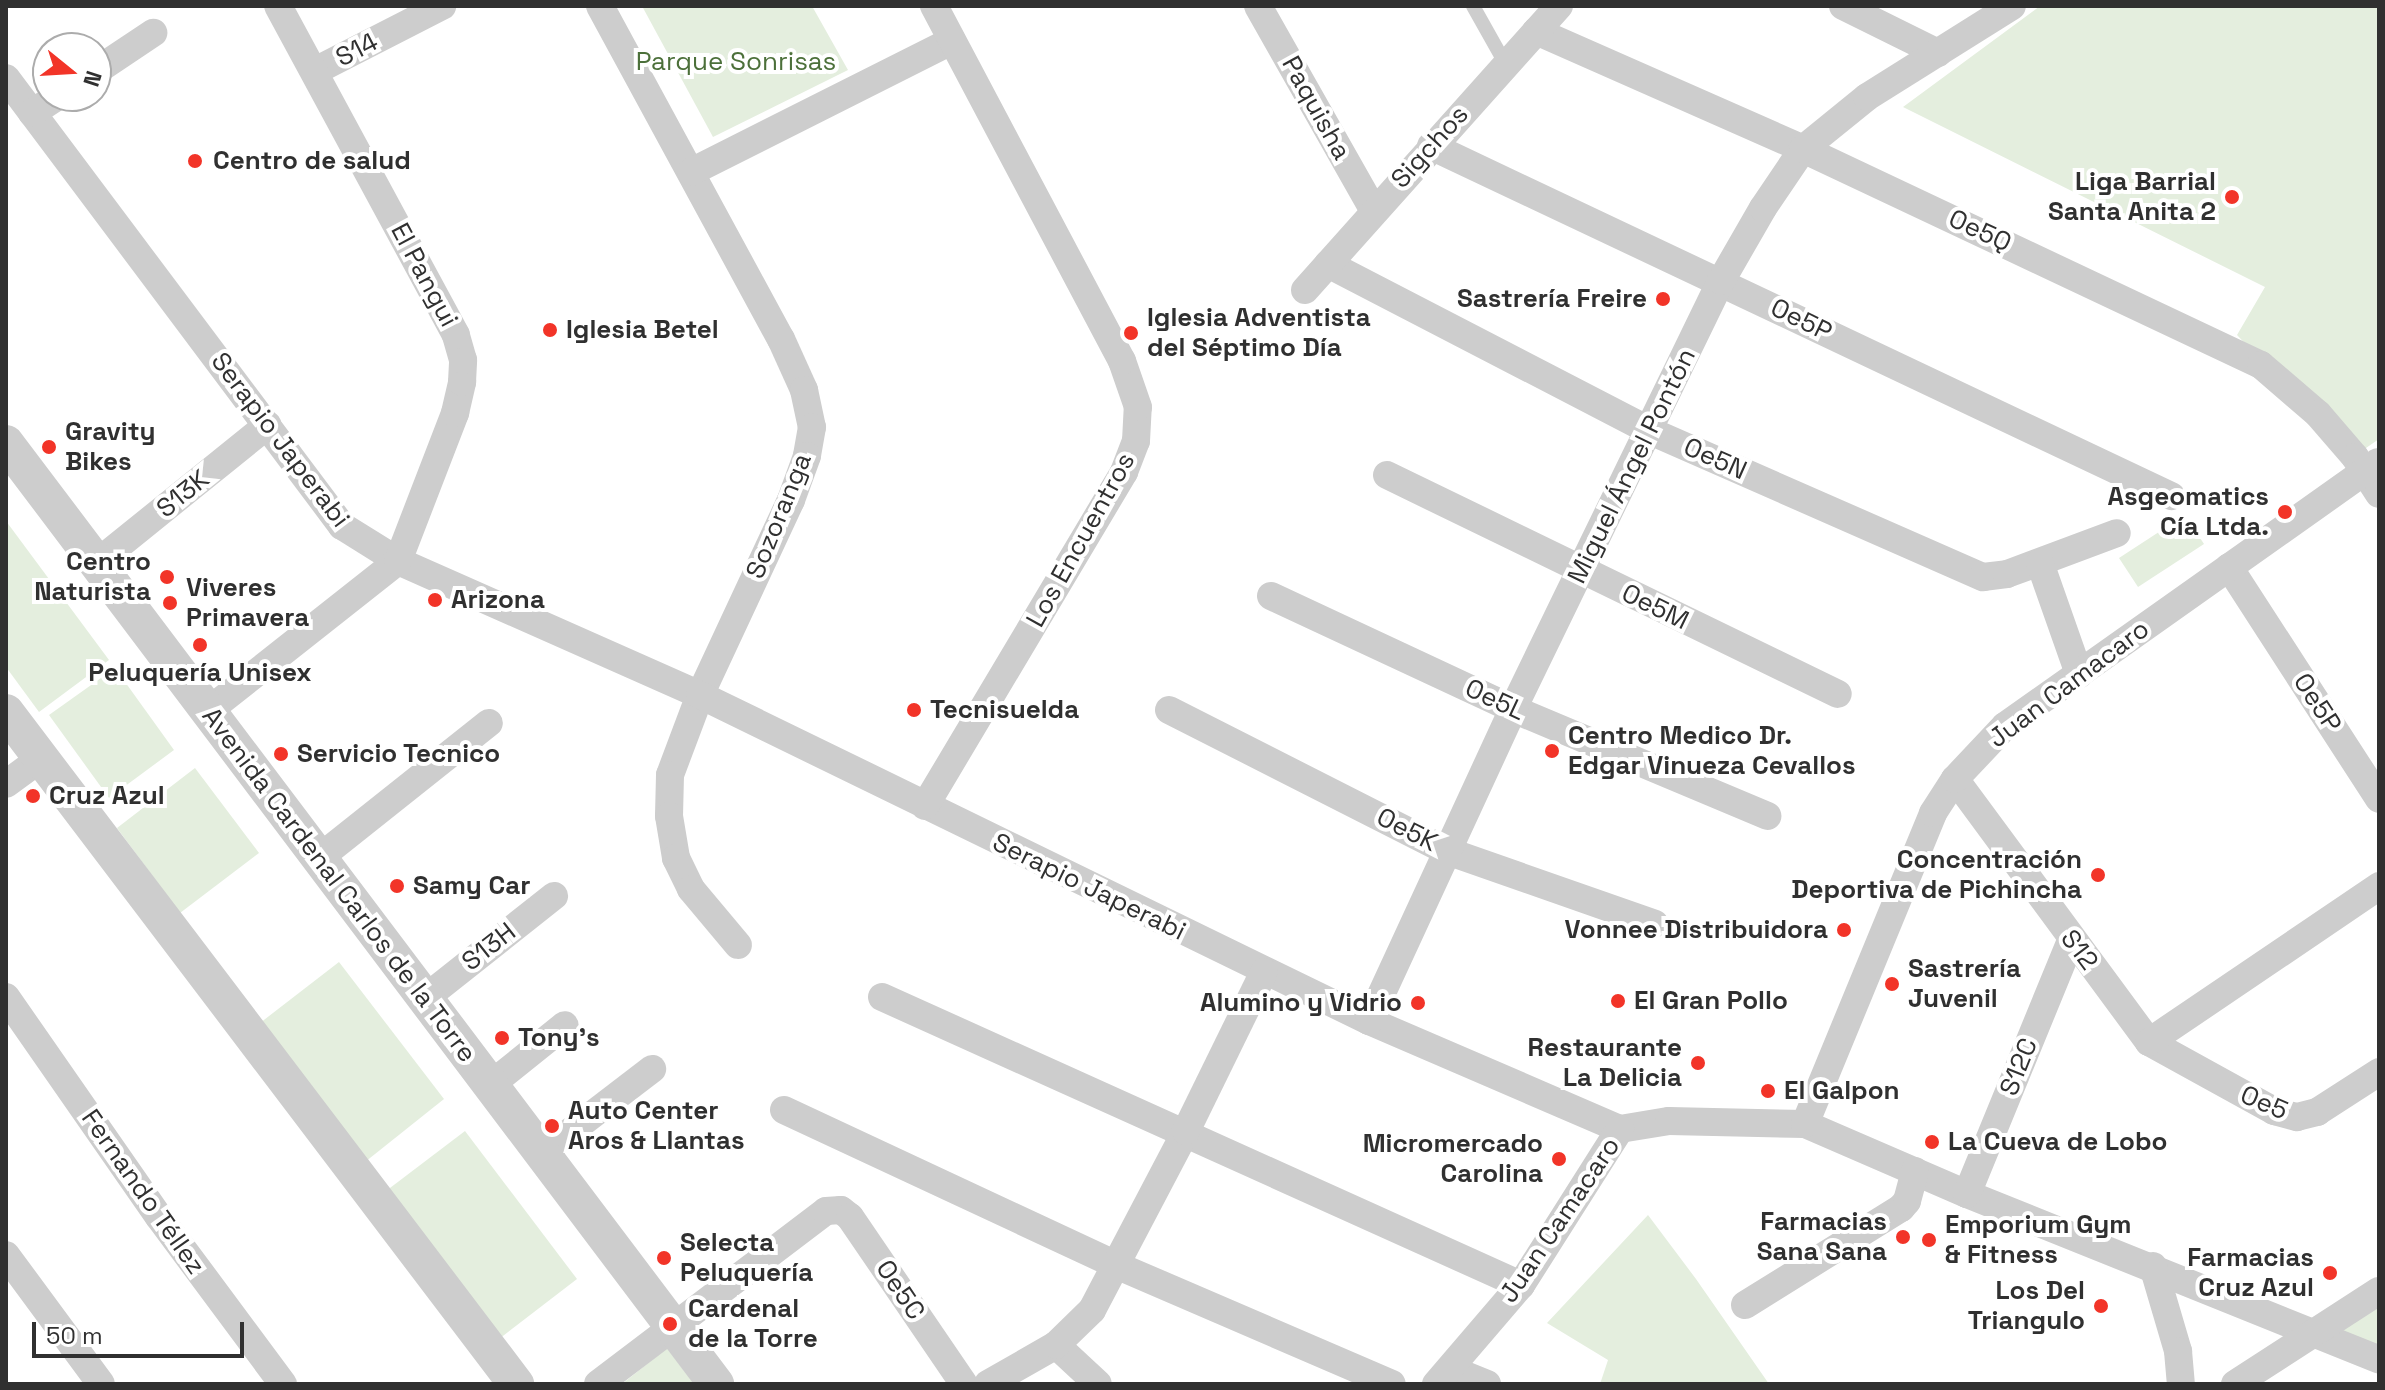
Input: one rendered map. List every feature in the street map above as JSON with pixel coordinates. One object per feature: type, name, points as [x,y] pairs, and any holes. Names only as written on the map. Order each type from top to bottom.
[{"type":"street","name":"El Pangui","points":[[278,6],[456,335],[463,360],[455,413],[398,561]]},
{"type":"street","name":"S14","points":[[315,71],[442,6]]},
{"type":"street","name":"Sozoranga","points":[[600,6],[781,339],[804,390],[812,427],[807,456],[791,500],[700,695],[670,775],[669,816],[676,858],[691,889],[738,945]]},
{"type":"street","name":"Los Encuentros","points":[[925,806],[1124,472],[1136,441],[1138,407],[1122,361],[934,6]]},
{"type":"street","name":"Paquisha","points":[[1258,6],[1374,211]]},
{"type":"street","name":"Sigchos","points":[[1305,290],[1559,6]]},
{"type":"street","points":[[1843,6],[1938,53]]},
{"type":"street","name":"Miguel Ángel Pontón","points":[[1369,1021],[1513,709],[1721,281],[1763,208],[1803,149],[1867,97],[2012,6]]},
{"type":"street","name":"Oe5Q","points":[[1536,31],[1803,149],[2261,365],[2318,414],[2374,476]]},
{"type":"street","points":[[112,60],[153,33]]},
{"type":"street","points":[[691,172],[952,41]]},
{"type":"street","name":"Serapio Japerabi","points":[[16,98],[342,526],[398,561],[700,695],[1264,972],[1369,1021],[1620,1129]]},
{"type":"street","name":"Oe5P","points":[[1431,146],[2171,496]]},
{"type":"street","name":"Oe5N","points":[[1328,264],[1650,431],[1983,577],[1995,578],[2117,533]]},
{"type":"street","name":"S13K","points":[[98,562],[268,425]]},
{"type":"street","name":"Avenida Cardenal Carlos de la Torre","points":[[6,443],[716,1384]]},
{"type":"street","name":"Oe5M","points":[[1387,475],[1838,694]]},
{"type":"street","name":"Juan Camacaro","points":[[1805,1124],[1933,813],[1955,779],[2005,726],[2229,567],[2374,476]]},
{"type":"street","points":[[208,711],[398,561]]},
{"type":"street","points":[[2040,563],[2079,674]]},
{"type":"street","name":"Oe5P","points":[[2229,567],[2379,799]]},
{"type":"street","name":"Oe5L","points":[[1271,596],[1513,709],[1767,816]]},
{"type":"street","name":"Oe5K","points":[[1169,710],[1447,851],[1655,924]]},
{"type":"street","points":[[6,712],[516,1384]]},
{"type":"street","points":[[319,858],[489,723]]},
{"type":"street","points":[[6,784],[40,759]]},
{"type":"street","name":"S12","points":[[1955,779],[2149,1042]]},
{"type":"street","points":[[2149,1042],[2379,886]]},
{"type":"street","name":"S13H","points":[[424,999],[554,896]]},
{"type":"street","name":"S12C","points":[[1967,1194],[2071,940]]},
{"type":"street","points":[[988,1384],[1056,1345],[1092,1310],[1118,1266],[1264,972]]},
{"type":"street","points":[[882,997],[1186,1131],[1521,1285]]},
{"type":"street","name":"Fernando Téllez","points":[[8,1005],[283,1384]]},
{"type":"street","points":[[489,1086],[565,1025]]},
{"type":"street","name":"Oe5","points":[[2149,1042],[2274,1111],[2297,1117],[2317,1112],[2379,1072]]},
{"type":"street","points":[[541,1154],[652,1069]]},
{"type":"street","points":[[784,1110],[1118,1266],[1392,1384]]},
{"type":"street","points":[[1620,1129],[1669,1121],[1805,1124],[1967,1194],[2153,1266],[2379,1360]]},
{"type":"street","name":"Juan Camacaro","points":[[1443,1376],[1521,1285],[1620,1129]]},
{"type":"street","points":[[1745,1305],[1901,1208],[1907,1201],[1915,1171]]},
{"type":"street","name":"Oe5C","points":[[671,1327],[826,1211],[841,1210],[850,1217],[964,1384]]},
{"type":"street","points":[[6,1255],[101,1384]]},
{"type":"street","points":[[2153,1266],[2178,1351],[2181,1384]]},
{"type":"street","points":[[2235,1384],[2311,1332],[2379,1291]]},
{"type":"street","points":[[598,1384],[671,1327]]},
{"type":"street","points":[[1056,1345],[1098,1384]]},
{"type":"street","points":[[1443,1376],[1487,1384]]},
{"type":"lane","points":[[1473,6],[1505,63]]},
{"type":"green space","name":"Parque Sonrisas","points":[[642,6],[812,6],[848,70],[713,137]]},
{"type":"green space","name":"Liga Barrial Santa Anita 2","points":[[2040,6],[2379,6],[2379,439],[2353,457],[2237,335],[2265,287],[1903,107]]},
{"type":"green space","points":[[2185,515],[2204,544],[2138,587],[2119,558]]},
{"type":"green space","points":[[6,521],[109,660],[39,712],[6,667]]},
{"type":"green space","points":[[115,668],[174,750],[109,798],[49,715]]},
{"type":"green space","points":[[195,768],[259,853],[180,913],[117,828]]},
{"type":"green space","points":[[339,962],[444,1099],[365,1162],[260,1023]]},
{"type":"green space","points":[[465,1131],[577,1279],[499,1339],[386,1191]]},
{"type":"green space","points":[[1648,1215],[1769,1384],[1600,1384],[1608,1360],[1547,1323]]},
{"type":"green space","points":[[2379,1307],[2379,1348],[2339,1332]]},
{"type":"green space","points":[[667,1348],[694,1384],[622,1384]]},
{"type":"place","name":"Centro de salud","points":[[195,161]]},
{"type":"place","name":"Liga Barrial Santa Anita 2","points":[[2232,197]]},
{"type":"place","name":"Sastrería Freire","points":[[1663,299]]},
{"type":"place","name":"Iglesia Betel","points":[[550,330]]},
{"type":"place","name":"Iglesia Adventista del Séptimo Día","points":[[1131,333]]},
{"type":"place","name":"Gravity Bikes","points":[[49,447]]},
{"type":"place","name":"Asgeomatics Cía Ltda.","points":[[2285,512]]},
{"type":"place","name":"Centro Naturista","points":[[167,577]]},
{"type":"place","name":"Arizona","points":[[435,600]]},
{"type":"place","name":"Viveres Primavera","points":[[170,603]]},
{"type":"place","name":"Peluquería Unisex","points":[[200,645]]},
{"type":"place","name":"Tecnisuelda","points":[[914,710]]},
{"type":"place","name":"Centro Medico Dr. Edgar Vinueza Cevallos","points":[[1552,751]]},
{"type":"place","name":"Servicio Tecnico","points":[[281,754]]},
{"type":"place","name":"Cruz Azul","points":[[33,796]]},
{"type":"place","name":"Concentración Deportiva de Pichincha","points":[[2098,875]]},
{"type":"place","name":"Samy Car","points":[[397,886]]},
{"type":"place","name":"Vonnee Distribuidora","points":[[1844,930]]},
{"type":"place","name":"Sastrería Juvenil","points":[[1892,984]]},
{"type":"place","name":"El Gran Pollo","points":[[1618,1001]]},
{"type":"place","name":"Alumino y Vidrio","points":[[1418,1003]]},
{"type":"place","name":"Tony's","points":[[502,1038]]},
{"type":"place","name":"Restaurante La Delicia","points":[[1698,1063]]},
{"type":"place","name":"El Galpon","points":[[1768,1091]]},
{"type":"place","name":"Auto Center Aros & Llantas","points":[[552,1126]]},
{"type":"place","name":"La Cueva de Lobo","points":[[1932,1142]]},
{"type":"place","name":"Micromercado Carolina","points":[[1559,1159]]},
{"type":"place","name":"Farmacias Sana Sana","points":[[1903,1237]]},
{"type":"place","name":"Emporium Gym & Fitness","points":[[1929,1240]]},
{"type":"place","name":"Selecta Peluquería","points":[[664,1258]]},
{"type":"place","name":"Farmacias Cruz Azul","points":[[2330,1273]]},
{"type":"place","name":"Los Del Triangulo","points":[[2101,1306]]},
{"type":"place","name":"Cardenal de la Torre","points":[[670,1324]]}]
